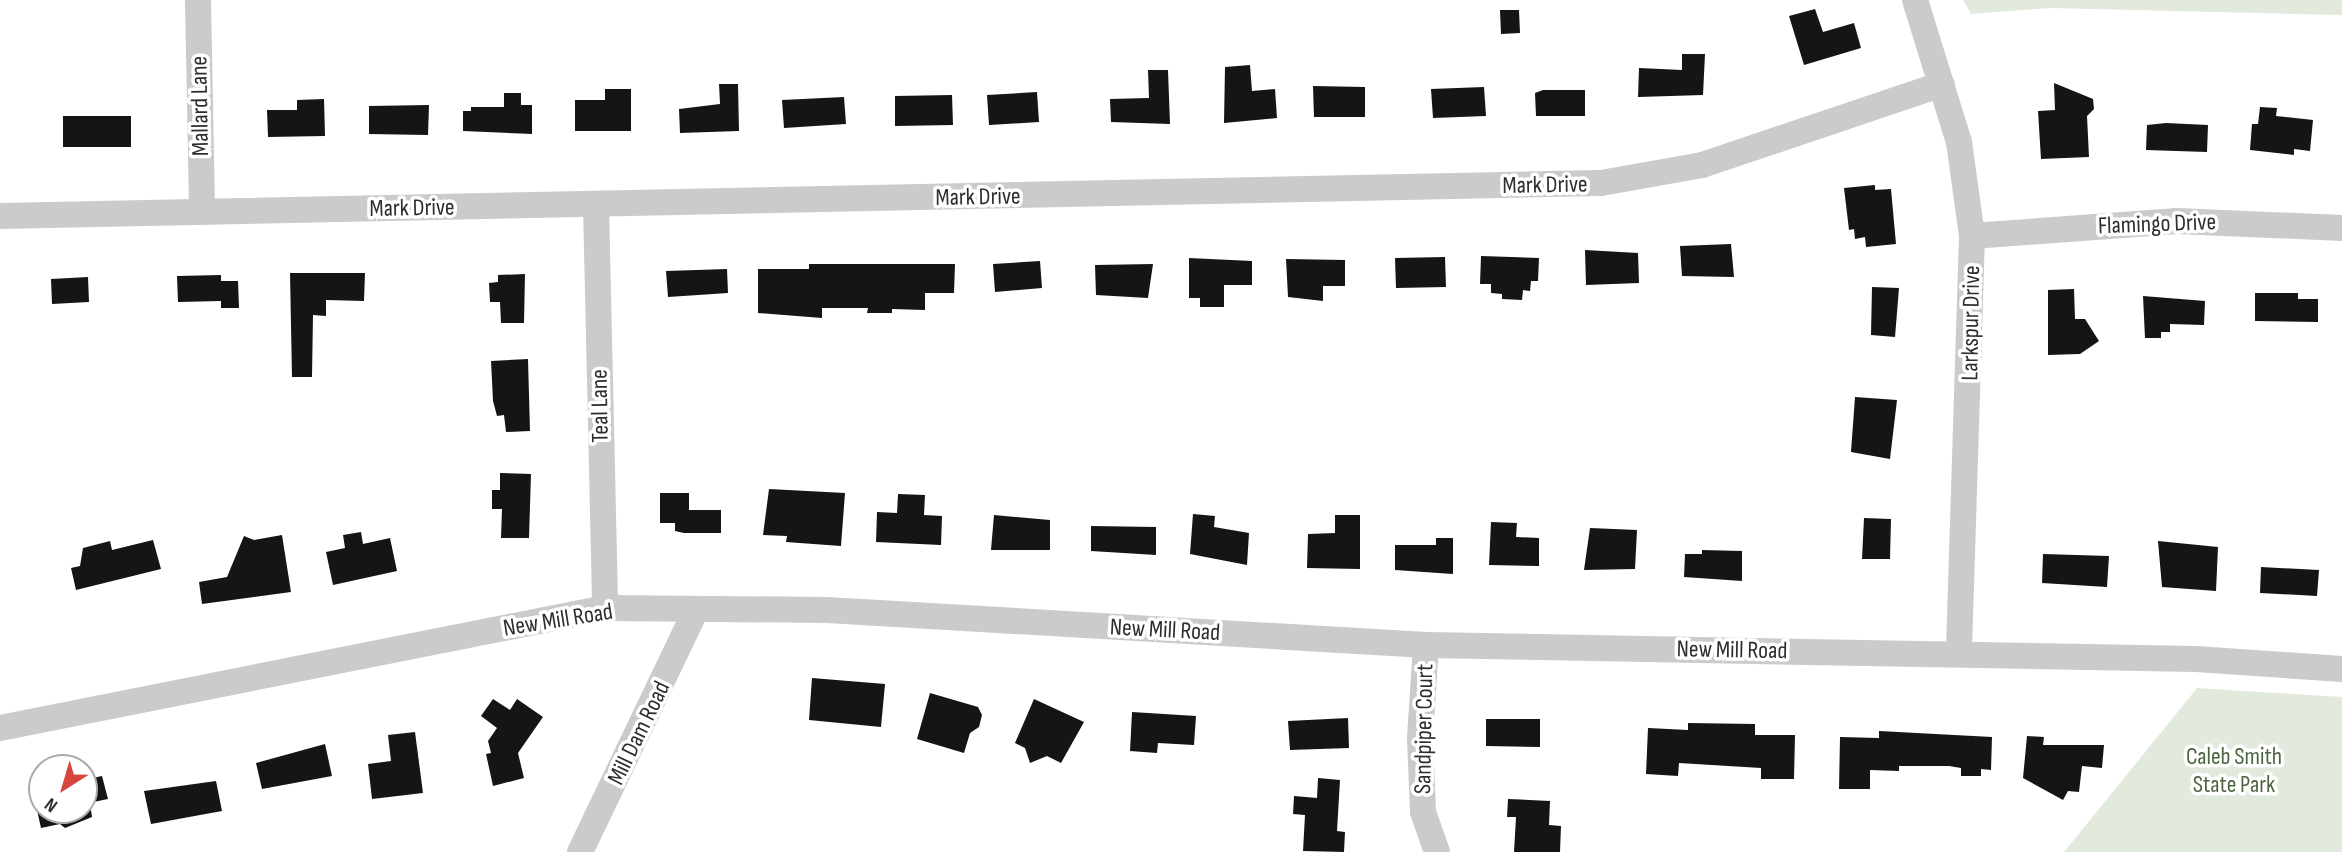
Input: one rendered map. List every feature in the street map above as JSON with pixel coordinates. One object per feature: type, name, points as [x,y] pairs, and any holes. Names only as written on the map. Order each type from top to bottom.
[{"type":"street","name":"Mallard Lane","points":[[198,0],[202,212]]},
{"type":"street","name":"Larkspur Drive","points":[[1915,0],[1959,142],[1972,236],[1959,653]]},
{"type":"street","name":"Mark Drive","points":[[0,216],[1601,183],[1702,165],[1942,84]]},
{"type":"street","name":"Teal Lane","points":[[596,205],[605,608]]},
{"type":"street","name":"Flamingo Drive","points":[[1972,236],[2177,221],[2342,228]]},
{"type":"street","name":"New Mill Road","points":[[0,727],[605,608],[695,612],[827,610],[1426,645],[2196,659],[2342,669]]},
{"type":"street","name":"Mill Dam Road","points":[[580,852],[695,612]]},
{"type":"street","name":"Sandpiper Court","points":[[1426,645],[1420,739],[1423,812],[1437,852]]},
{"type":"green space","points":[[1963,0],[2342,0],[2342,15],[2050,8],[1971,14]]},
{"type":"green space","name":"Caleb Smith State Park","points":[[2197,688],[2342,697],[2342,852],[2064,852]]},
{"type":"building","points":[[1815,9],[1823,32],[1854,23],[1861,48],[1804,65],[1789,16]]},
{"type":"building","points":[[1500,10],[1519,10],[1520,33],[1501,34]]},
{"type":"building","points":[[1682,54],[1705,54],[1703,95],[1638,97],[1639,68],[1682,70]]},
{"type":"building","points":[[1250,65],[1252,91],[1275,89],[1277,118],[1224,123],[1225,67]]},
{"type":"building","points":[[1148,70],[1168,70],[1170,124],[1111,122],[1110,99],[1149,98]]},
{"type":"building","points":[[2054,83],[2093,99],[2094,109],[2087,116],[2089,157],[2041,159],[2038,111],[2055,110]]},
{"type":"building","points":[[719,84],[738,84],[739,131],[680,133],[679,109],[720,104]]},
{"type":"building","points":[[1313,86],[1365,87],[1365,117],[1314,117]]},
{"type":"building","points":[[1484,87],[1486,116],[1433,118],[1431,89]]},
{"type":"building","points":[[605,89],[631,89],[631,131],[575,131],[575,100],[605,100]]},
{"type":"building","points":[[1543,90],[1585,90],[1585,116],[1536,116],[1535,93]]},
{"type":"building","points":[[1037,92],[1039,122],[989,125],[987,95]]},
{"type":"building","points":[[504,93],[521,93],[521,105],[532,105],[532,134],[463,131],[463,111],[471,111],[471,107],[504,107]]},
{"type":"building","points":[[952,95],[953,125],[895,126],[895,96]]},
{"type":"building","points":[[844,97],[846,124],[784,128],[782,100]]},
{"type":"building","points":[[324,99],[325,136],[268,137],[267,110],[297,110],[297,100]]},
{"type":"building","points":[[429,105],[428,135],[369,134],[369,106]]},
{"type":"building","points":[[2260,107],[2277,108],[2276,116],[2313,120],[2310,151],[2294,149],[2294,155],[2250,150],[2252,124],[2258,124]]},
{"type":"building","points":[[63,116],[131,116],[131,147],[63,147]]},
{"type":"building","points":[[2147,125],[2208,125],[2207,152],[2146,150]]},
{"type":"building","points":[[1875,185],[1875,190],[1891,189],[1896,244],[1866,247],[1865,237],[1855,239],[1854,229],[1849,230],[1844,188]]},
{"type":"building","points":[[1731,244],[1734,277],[1682,276],[1680,246]]},
{"type":"building","points":[[1585,250],[1638,253],[1639,283],[1586,285]]},
{"type":"building","points":[[1481,256],[1539,258],[1538,281],[1531,281],[1530,291],[1523,290],[1522,300],[1502,299],[1502,294],[1491,293],[1491,284],[1480,284]]},
{"type":"building","points":[[1445,257],[1446,287],[1396,288],[1395,258]]},
{"type":"building","points":[[1189,258],[1252,261],[1252,285],[1224,285],[1224,307],[1200,307],[1200,298],[1189,298]]},
{"type":"building","points":[[1286,259],[1345,260],[1345,286],[1323,286],[1323,301],[1288,297]]},
{"type":"building","points":[[1040,261],[1042,288],[995,292],[993,264]]},
{"type":"building","points":[[809,264],[955,264],[954,293],[925,293],[925,310],[892,309],[892,313],[867,313],[868,308],[822,308],[822,318],[758,313],[758,269],[809,269]]},
{"type":"building","points":[[1153,264],[1148,298],[1096,295],[1095,265]]},
{"type":"building","points":[[727,269],[728,293],[668,297],[666,271]]},
{"type":"building","points":[[290,273],[365,273],[364,301],[326,300],[326,316],[313,315],[312,377],[292,377]]},
{"type":"building","points":[[525,274],[524,323],[501,323],[500,302],[490,302],[489,283],[498,282],[498,275]]},
{"type":"building","points":[[221,275],[221,281],[238,281],[239,308],[221,308],[221,301],[178,302],[177,276]]},
{"type":"building","points":[[88,277],[89,302],[52,304],[51,279]]},
{"type":"building","points":[[1872,287],[1899,288],[1895,337],[1871,335]]},
{"type":"building","points":[[2074,289],[2075,319],[2085,319],[2099,341],[2080,354],[2048,355],[2048,290]]},
{"type":"building","points":[[2255,293],[2298,293],[2298,299],[2318,299],[2318,322],[2255,321]]},
{"type":"building","points":[[2143,296],[2205,301],[2204,325],[2170,324],[2170,332],[2161,332],[2161,338],[2145,338]]},
{"type":"building","points":[[528,359],[530,431],[506,432],[504,415],[497,416],[493,401],[491,361]]},
{"type":"building","points":[[1855,397],[1897,400],[1890,459],[1851,452]]},
{"type":"building","points":[[500,473],[531,474],[529,538],[501,538],[502,509],[492,509],[492,490],[500,490]]},
{"type":"building","points":[[769,489],[845,493],[841,546],[786,542],[787,536],[763,535]]},
{"type":"building","points":[[660,493],[689,493],[689,510],[721,510],[721,533],[684,533],[675,531],[675,523],[660,523]]},
{"type":"building","points":[[898,494],[925,495],[924,515],[942,516],[941,545],[876,542],[877,512],[897,513]]},
{"type":"building","points":[[1193,514],[1215,516],[1214,527],[1249,533],[1247,565],[1190,554]]},
{"type":"building","points":[[994,515],[1050,520],[1050,550],[991,550]]},
{"type":"building","points":[[1335,515],[1360,515],[1360,569],[1307,568],[1308,534],[1335,533]]},
{"type":"building","points":[[1864,518],[1891,519],[1890,559],[1862,559]]},
{"type":"building","points":[[1491,522],[1517,523],[1516,537],[1539,538],[1539,566],[1489,565]]},
{"type":"building","points":[[1091,526],[1156,527],[1156,555],[1091,551]]},
{"type":"building","points":[[1590,528],[1637,530],[1635,569],[1584,570]]},
{"type":"building","points":[[361,532],[363,544],[390,538],[397,571],[333,585],[326,552],[345,548],[343,535]]},
{"type":"building","points":[[282,535],[291,592],[202,604],[199,582],[227,577],[244,536],[254,540]]},
{"type":"building","points":[[1436,538],[1453,538],[1453,574],[1395,570],[1395,545],[1436,545]]},
{"type":"building","points":[[153,540],[161,569],[76,590],[71,568],[80,566],[83,548],[110,541],[112,550]]},
{"type":"building","points":[[2158,541],[2218,547],[2216,591],[2162,587]]},
{"type":"building","points":[[1702,550],[1742,551],[1742,581],[1684,577],[1685,554],[1702,554]]},
{"type":"building","points":[[2043,554],[2109,556],[2107,587],[2042,583]]},
{"type":"building","points":[[2261,567],[2319,570],[2317,596],[2260,593]]},
{"type":"building","points":[[812,678],[885,684],[881,727],[809,720]]},
{"type":"building","points":[[930,693],[978,707],[982,715],[979,727],[970,733],[964,753],[917,739]]},
{"type":"building","points":[[493,699],[510,710],[517,699],[543,717],[518,753],[524,778],[493,786],[486,754],[491,753],[488,741],[497,728],[481,716]]},
{"type":"building","points":[[1034,699],[1084,722],[1061,763],[1047,756],[1030,763],[1025,748],[1015,743]]},
{"type":"building","points":[[1132,712],[1196,716],[1194,745],[1158,743],[1157,753],[1130,751]]},
{"type":"building","points":[[1348,718],[1349,748],[1290,750],[1288,721]]},
{"type":"building","points":[[1486,719],[1540,719],[1540,747],[1486,746]]},
{"type":"building","points":[[1688,723],[1755,724],[1755,735],[1795,735],[1794,779],[1761,779],[1761,768],[1679,763],[1678,776],[1646,774],[1648,728],[1688,730]]},
{"type":"building","points":[[1879,731],[1992,737],[1991,770],[1981,769],[1981,776],[1961,776],[1961,768],[1949,766],[1899,766],[1899,771],[1870,770],[1870,789],[1839,789],[1840,737],[1879,738]]},
{"type":"building","points":[[415,732],[423,793],[372,799],[368,764],[391,761],[388,735]]},
{"type":"building","points":[[2027,736],[2044,737],[2043,745],[2104,745],[2102,768],[2082,766],[2079,792],[2068,791],[2063,800],[2023,778]]},
{"type":"building","points":[[325,744],[332,776],[262,789],[256,763]]},
{"type":"building","points":[[102,776],[108,799],[98,801],[98,777]]},
{"type":"building","points":[[1318,778],[1340,780],[1337,831],[1345,832],[1344,852],[1303,851],[1305,815],[1293,814],[1294,796],[1317,798]]},
{"type":"building","points":[[216,781],[222,811],[151,824],[144,791]]},
{"type":"building","points":[[1508,799],[1550,801],[1549,825],[1561,826],[1560,852],[1514,852],[1516,817],[1507,817]]},
{"type":"building","points":[[40,824],[60,824],[41,828]]}]
